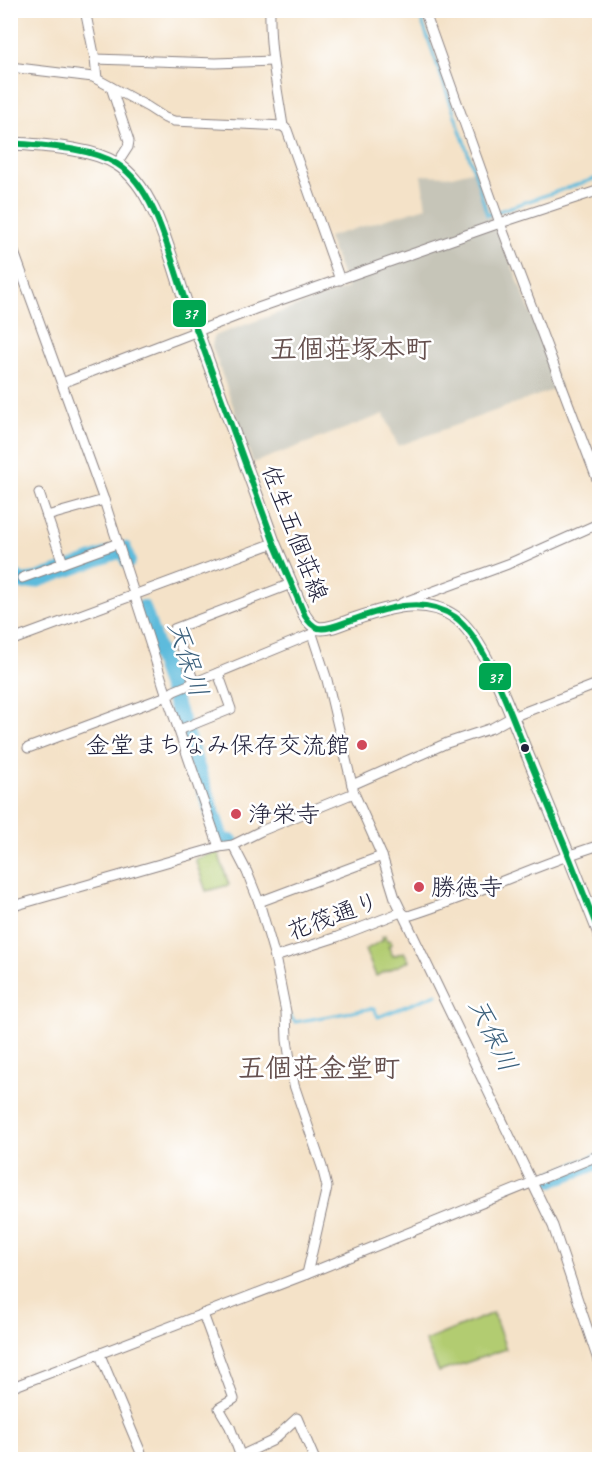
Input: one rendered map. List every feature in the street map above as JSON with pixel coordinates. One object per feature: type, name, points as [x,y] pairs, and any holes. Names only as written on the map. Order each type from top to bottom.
[{"type":"main road","name":"佐生五個荘線","points":[[10,143],[102,157],[117,164],[136,181],[148,198],[274,543],[305,616],[314,631],[391,607],[433,608],[454,616],[478,642],[512,717],[600,936]]},
{"type":"street","points":[[85,10],[97,80]]},
{"type":"street","points":[[270,10],[269,34],[272,61],[283,126],[287,129],[340,280]]},
{"type":"street","points":[[424,10],[497,215],[600,487]]},
{"type":"street","points":[[95,58],[216,63],[272,61]]},
{"type":"street","points":[[10,67],[93,77],[174,121],[283,126]]},
{"type":"street","points":[[111,87],[129,141],[128,147],[117,164]]},
{"type":"street","points":[[62,383],[197,331],[340,280],[497,215],[600,190]]},
{"type":"street","points":[[10,241],[104,500],[118,548],[138,595],[219,847]]},
{"type":"street","points":[[39,493],[63,563]]},
{"type":"street","points":[[47,516],[104,500]]},
{"type":"street","points":[[391,607],[507,564],[600,523]]},
{"type":"street","points":[[10,641],[274,543]]},
{"type":"street","points":[[22,578],[63,563],[118,548]]},
{"type":"street","points":[[194,682],[174,629],[291,584]]},
{"type":"street","points":[[28,748],[170,694],[314,631],[353,789],[406,914],[530,1182],[553,1226],[600,1366]]},
{"type":"street","points":[[182,729],[231,709],[218,674]]},
{"type":"street","points":[[10,907],[233,844],[447,743],[492,728],[512,717],[600,683]]},
{"type":"street","points":[[233,844],[260,902],[277,956],[285,1006],[286,1040],[294,1085],[327,1187],[307,1274]]},
{"type":"street","name":"花筏通り","points":[[277,956],[464,897],[600,845]]},
{"type":"street","points":[[260,902],[382,856]]},
{"type":"street","points":[[10,1388],[307,1274],[600,1155]]},
{"type":"street","points":[[202,1314],[234,1399],[219,1408],[230,1427],[241,1458],[272,1441],[297,1418],[315,1460]]},
{"type":"street","points":[[100,1355],[144,1460]]},
{"type":"shaded area","points":[[475,170],[561,387],[398,446],[384,414],[253,463],[212,346],[214,336],[347,288],[328,237],[426,207],[421,175],[452,176]]},
{"type":"green space","points":[[218,852],[229,885],[206,891],[195,859]]},
{"type":"green space","points":[[385,936],[392,944],[388,946],[393,956],[404,952],[409,961],[376,976],[365,950],[383,940],[382,937]]},
{"type":"green space","points":[[493,1313],[506,1349],[439,1372],[425,1341]]},
{"type":"waterway","points":[[418,10],[475,173],[487,215],[600,177]]},
{"type":"waterway","name":"天保川","points":[[10,574],[22,582],[37,580],[124,549],[128,561]]},
{"type":"waterway","name":"天保川","points":[[143,608],[222,841],[231,842]]},
{"type":"waterway","points":[[290,1016],[295,1022],[374,1008],[378,1017],[437,994]]},
{"type":"waterway","name":"天保川","points":[[552,1179],[600,1161]]},
{"type":"transit line","name":"37","points":[[10,143],[65,148],[93,154],[117,164],[133,177],[146,195],[166,240],[189,311],[274,543],[305,616],[314,626],[326,628],[388,609],[416,605],[442,610],[455,617],[466,627],[496,678],[600,935]]},
{"type":"place","name":"金堂まちなみ保存交流館","points":[[362,745]]},
{"type":"place","name":"浄栄寺","points":[[236,814]]},
{"type":"place","name":"勝徳寺","points":[[419,887]]},
{"type":"district","name":"五個荘塚本町","points":[[351,349]]},
{"type":"district","name":"五個荘金堂町","points":[[319,1068]]}]
